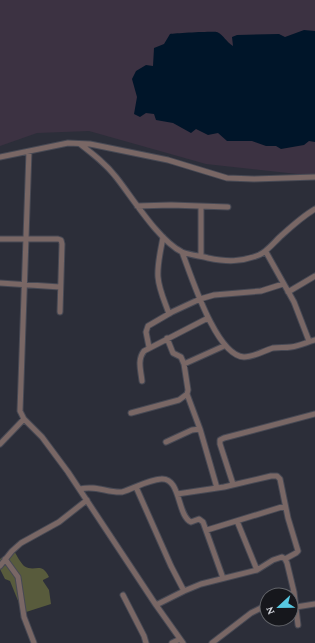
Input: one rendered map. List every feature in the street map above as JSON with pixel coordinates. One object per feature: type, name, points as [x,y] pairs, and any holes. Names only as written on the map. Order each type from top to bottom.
[{"type":"street","points":[[0,157],[68,143],[90,144],[168,160],[227,178],[254,179],[315,177]]},
{"type":"street","points":[[80,144],[99,158],[116,176],[137,206],[163,236],[182,252],[235,262],[252,257],[266,252],[287,231],[315,209]]},
{"type":"street","points":[[29,151],[20,411],[24,419],[42,437],[80,489],[181,641],[172,643]]},
{"type":"street","points":[[137,206],[171,205],[228,207]]},
{"type":"street","points":[[201,207],[201,256]]},
{"type":"street","points":[[163,236],[158,263],[158,277],[169,314]]},
{"type":"street","points":[[0,239],[61,240],[60,312]]},
{"type":"street","points":[[182,252],[208,318],[224,346],[236,356],[252,356],[271,349],[290,347],[315,340]]},
{"type":"street","points":[[266,252],[298,312],[309,341]]},
{"type":"street","points":[[288,292],[315,276]]},
{"type":"street","points":[[0,283],[60,287]]},
{"type":"street","points":[[149,347],[146,332],[148,326],[200,299],[214,294],[261,291],[283,284]]},
{"type":"street","points":[[142,381],[139,363],[144,351],[149,347],[208,318]]},
{"type":"street","points":[[167,338],[173,353],[180,357],[184,364],[188,390],[187,394],[200,429],[217,488]]},
{"type":"street","points":[[184,364],[224,346]]},
{"type":"street","points":[[131,413],[179,400],[187,394]]},
{"type":"street","points":[[233,484],[220,440],[315,414]]},
{"type":"street","points":[[0,444],[24,419]]},
{"type":"street","points":[[166,442],[192,430],[200,429]]},
{"type":"street","points":[[156,605],[201,584],[257,570],[273,560],[282,557],[285,558],[298,551],[285,506],[280,479],[277,476],[177,494]]},
{"type":"street","points":[[80,489],[97,488],[117,492],[162,479],[168,480],[177,494],[186,519],[191,522],[202,520],[207,530],[223,578]]},
{"type":"street","points":[[136,487],[171,566],[184,591]]},
{"type":"street","points":[[0,566],[21,542],[59,522],[87,500]]},
{"type":"street","points":[[207,530],[285,506]]},
{"type":"street","points":[[237,521],[257,570]]},
{"type":"street","points":[[285,558],[293,587]]},
{"type":"street","points":[[5,559],[18,578],[24,617],[34,643]]},
{"type":"street","points":[[123,595],[145,643]]},
{"type":"street","points":[[299,607],[315,604]]},
{"type":"street","points":[[212,643],[251,613],[259,609]]},
{"type":"shaded area","points":[[0,0],[315,0],[315,176],[206,164],[89,131],[37,133],[0,146]]},
{"type":"green space","points":[[13,549],[24,566],[28,568],[40,568],[46,572],[49,577],[43,581],[49,590],[51,604],[23,613],[10,581],[5,579],[0,569],[0,559]]},
{"type":"water","points":[[304,30],[315,31],[315,142],[309,141],[304,145],[281,149],[276,146],[266,146],[252,141],[227,141],[218,133],[208,135],[196,129],[191,133],[173,123],[156,120],[154,114],[146,113],[140,117],[134,114],[137,97],[132,79],[136,71],[146,65],[153,66],[154,48],[164,44],[170,34],[217,32],[233,46],[232,37],[237,35],[279,34],[285,37]]}]
